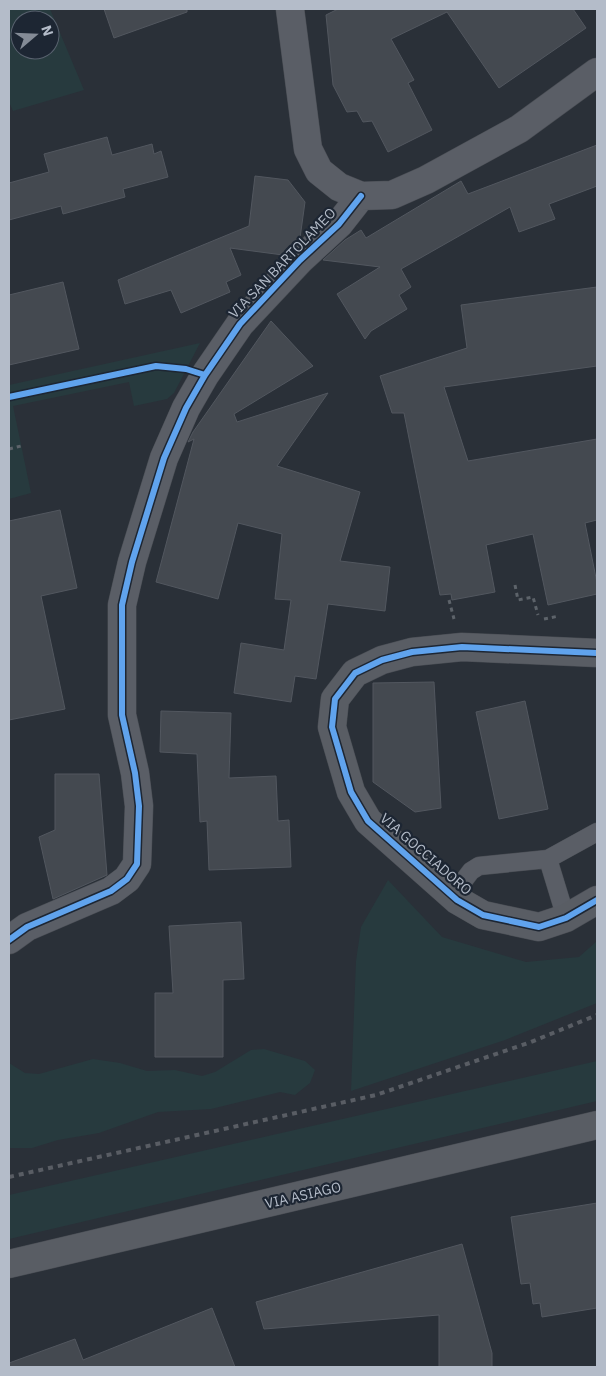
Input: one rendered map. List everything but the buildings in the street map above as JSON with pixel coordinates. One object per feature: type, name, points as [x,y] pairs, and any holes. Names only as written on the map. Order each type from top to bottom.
[{"type":"street","points":[[296,11],[308,149],[318,171],[339,187],[360,196],[392,194],[426,180],[519,129],[597,72]]},
{"type":"street","name":"VIA SAN BARTOLAMEO","points":[[9,940],[27,927],[111,891],[127,879],[136,864],[139,806],[144,774],[122,715],[122,605],[132,562],[164,458],[200,383],[240,324],[300,260],[338,224],[360,196]]},
{"type":"street","name":"VIA GOCCIADORO","points":[[597,653],[462,647],[412,652],[382,660],[355,673],[335,699],[332,727],[339,758],[351,792],[368,821],[452,896],[483,915],[539,927],[566,918],[597,900]]},
{"type":"street","name":"VIA ASIAGO","points":[[9,1264],[597,1125]]},
{"type":"lane","points":[[452,896],[472,870],[479,866],[548,859],[597,832]]},
{"type":"lane","points":[[548,859],[566,918]]},
{"type":"path","points":[[9,449],[21,446]]},
{"type":"path","points":[[515,585],[518,600],[533,597],[538,615]]},
{"type":"path","points":[[450,600],[455,623]]},
{"type":"green space","points":[[9,9],[50,9],[10,10],[10,60],[60,60],[60,33],[84,90],[13,111],[9,102]]},
{"type":"green space","points":[[200,343],[174,393],[167,399],[134,406],[129,382],[13,406],[31,493],[9,499],[9,385]]},
{"type":"green space","points":[[388,880],[442,937],[526,962],[579,957],[597,941],[597,1003],[505,1040],[351,1091],[356,961],[361,927]]},
{"type":"green space","points":[[264,1049],[305,1061],[315,1070],[310,1083],[295,1095],[280,1092],[211,1109],[158,1112],[99,1133],[58,1140],[32,1148],[9,1148],[9,1063],[25,1073],[39,1074],[93,1059],[120,1063],[147,1071],[175,1070],[202,1076],[215,1072],[251,1050]]},
{"type":"green space","points":[[597,1061],[597,1101],[9,1239],[9,1195]]},
{"type":"railway","points":[[9,1177],[376,1095],[531,1042],[597,1015]]},
{"type":"cycle path","points":[[9,940],[27,927],[111,891],[127,879],[137,864],[139,806],[135,773],[122,715],[122,605],[132,562],[164,458],[186,408],[205,375],[240,324],[300,260],[339,224],[361,196]]},
{"type":"cycle path","points":[[9,397],[156,366],[186,369],[205,375]]},
{"type":"cycle path","points":[[597,653],[462,647],[412,652],[382,660],[355,673],[335,699],[332,727],[351,792],[368,821],[457,900],[483,915],[539,927],[566,918],[597,900]]}]
